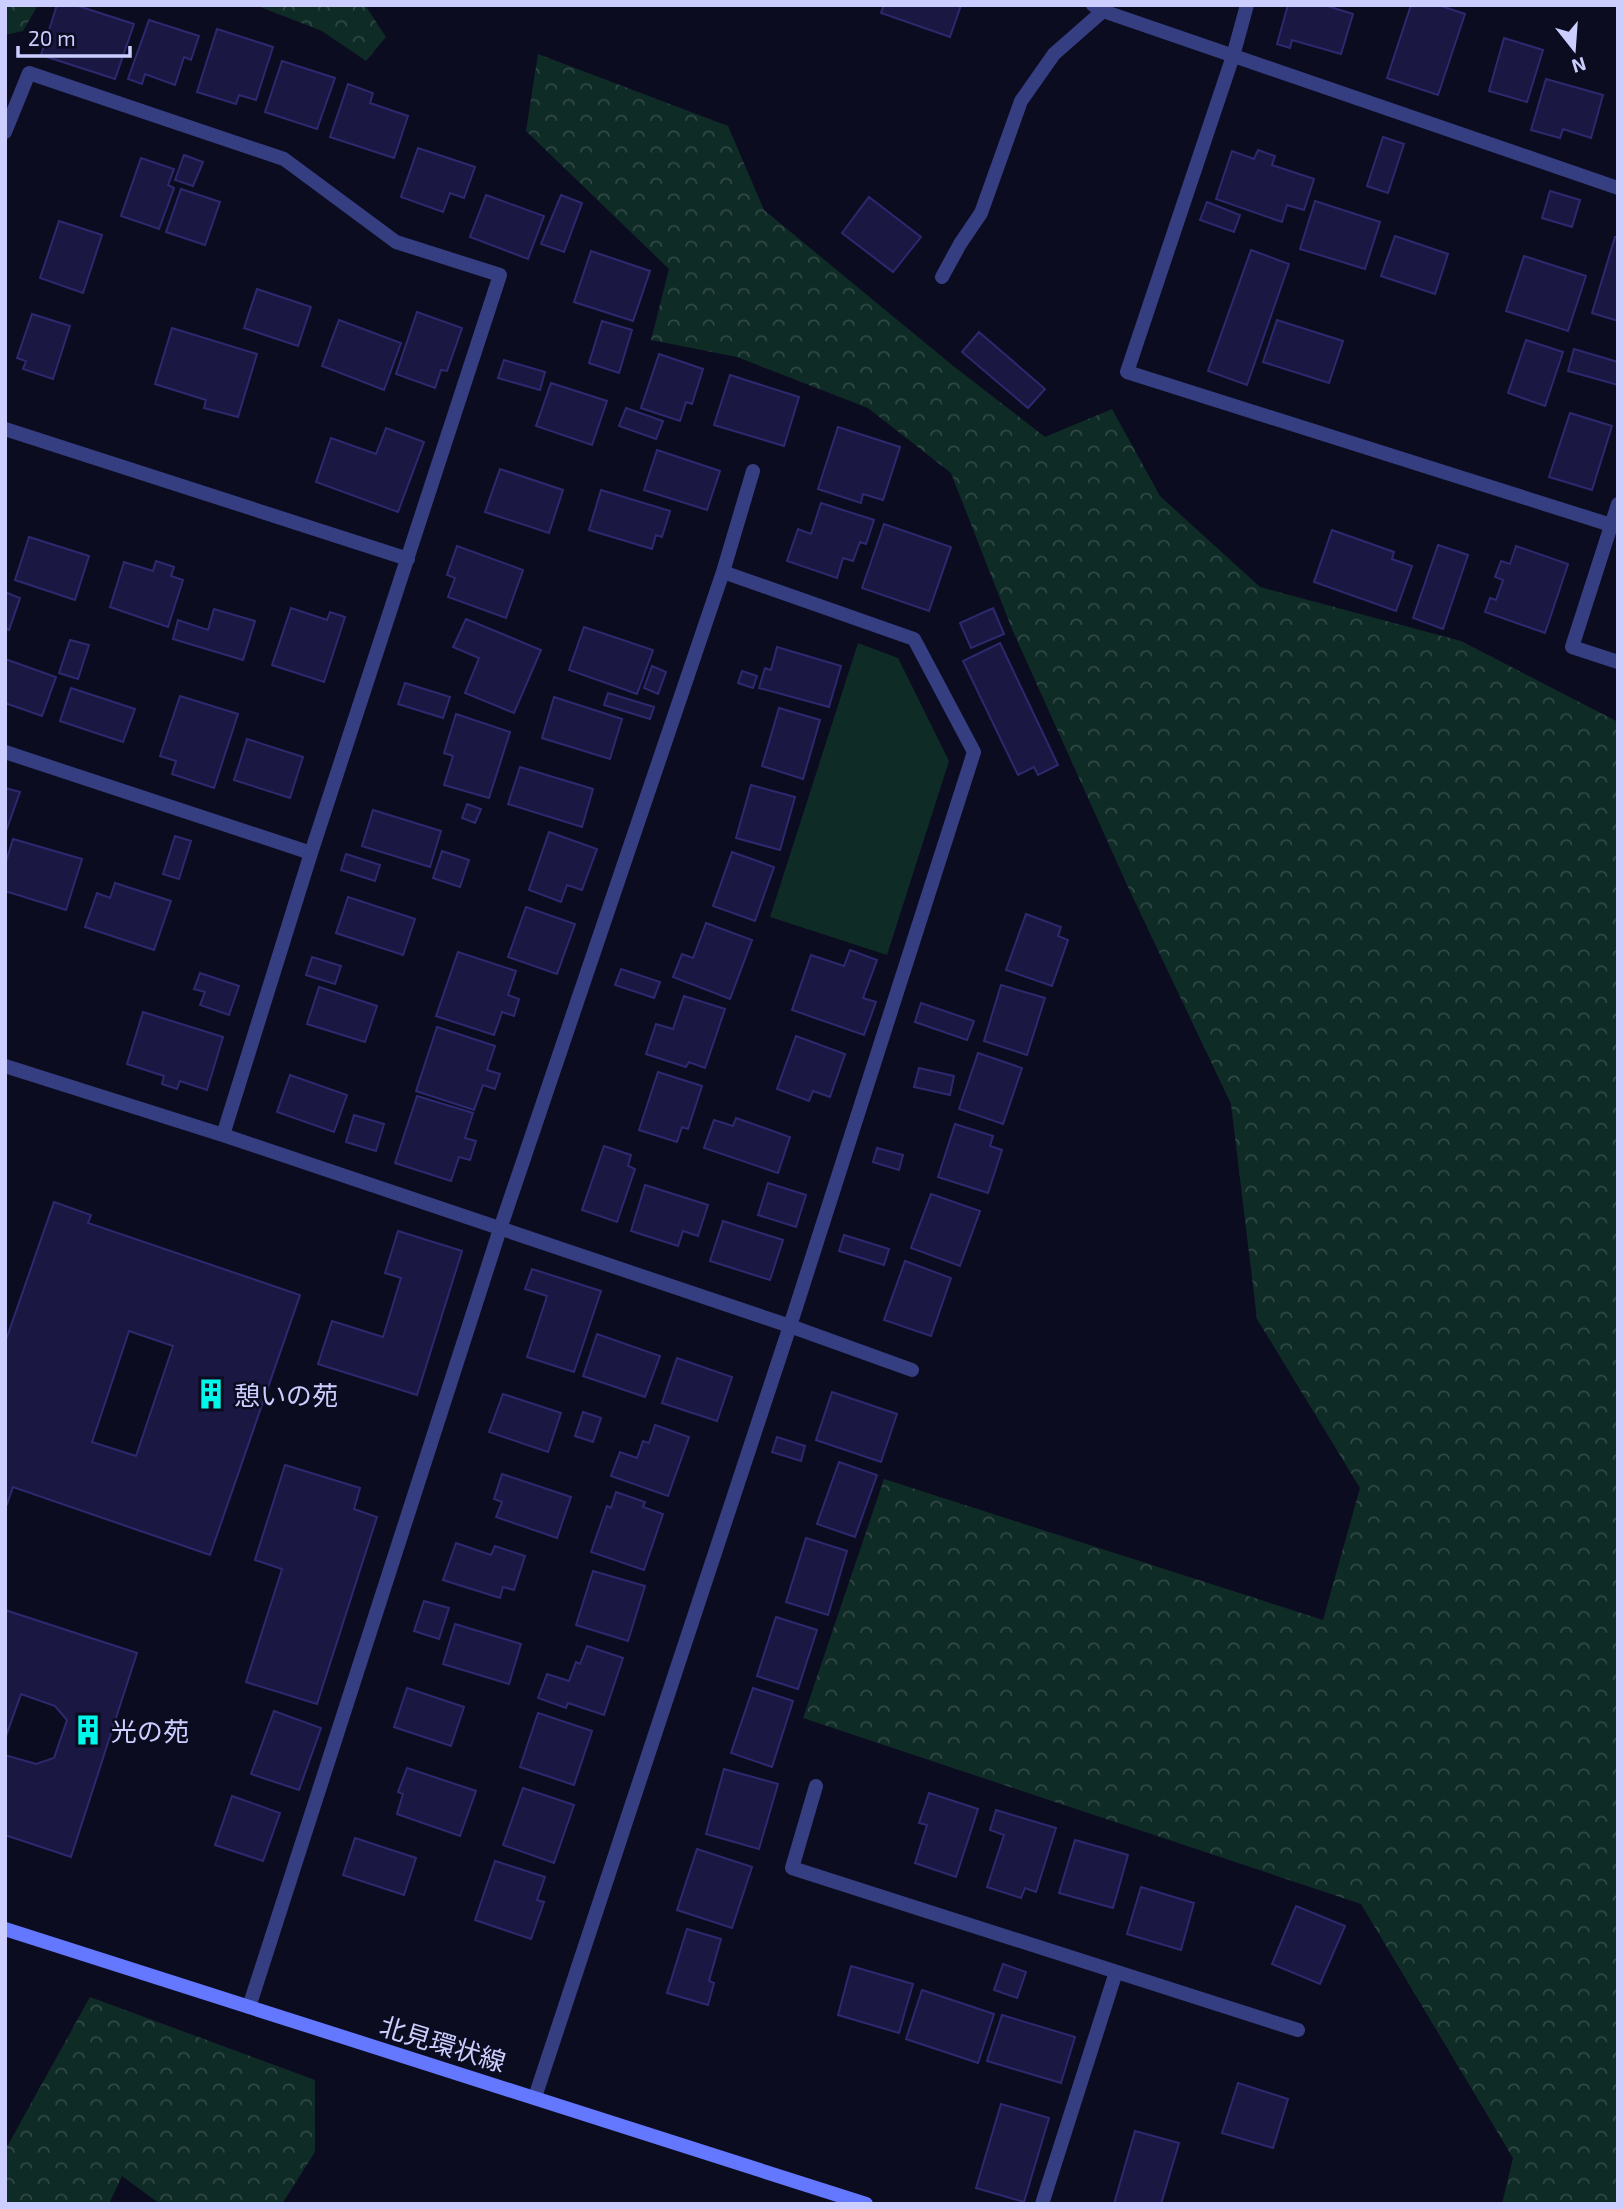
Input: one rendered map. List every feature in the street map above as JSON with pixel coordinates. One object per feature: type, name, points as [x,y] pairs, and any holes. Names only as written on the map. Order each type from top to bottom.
[{"type":"main road","name":"北見環状線","points":[[5,1929],[866,2204]]},
{"type":"street","points":[[1247,5],[1233,56],[1127,372],[1611,525]]},
{"type":"street","points":[[942,277],[981,213],[1021,101],[1054,54],[1098,8],[1618,188]]},
{"type":"street","points":[[5,132],[29,73],[284,159],[396,242],[500,275],[311,853],[223,1135]]},
{"type":"street","points":[[5,429],[408,559]]},
{"type":"street","points":[[249,2007],[500,1229],[723,572],[753,471]]},
{"type":"street","points":[[1618,504],[1572,646],[1618,662]]},
{"type":"street","points":[[535,2097],[790,1326],[974,752],[914,639],[723,572]]},
{"type":"street","points":[[5,752],[311,853]]},
{"type":"street","points":[[5,1066],[223,1135],[790,1326],[912,1370]]},
{"type":"street","points":[[816,1786],[792,1868],[1298,2030]]},
{"type":"street","points":[[1042,2204],[1116,1972]]},
{"type":"green space","points":[[5,5],[38,5],[23,31],[5,35]]},
{"type":"green space","points":[[255,5],[365,5],[386,37],[366,61],[322,31]]},
{"type":"green space","points":[[538,54],[728,126],[764,210],[952,365],[1045,437],[1112,409],[1160,496],[1260,587],[1461,641],[1618,722],[1618,2204],[1502,2204],[1513,2158],[1361,1904],[803,1718],[884,1479],[1323,1620],[1360,1488],[1257,1319],[1231,1104],[1128,887],[1012,629],[951,473],[868,408],[737,357],[651,340],[669,269],[526,131]]},
{"type":"green space","points":[[858,643],[898,658],[949,761],[887,955],[770,917]]},
{"type":"green space","points":[[90,1997],[315,2080],[315,2152],[282,2204],[160,2204],[122,2176],[109,2204],[5,2204],[5,2144],[8,2145]]},
{"type":"building","points":[[57,5],[75,5],[134,24],[115,79],[41,55]]},
{"type":"building","points":[[884,5],[961,5],[950,37],[881,13]]},
{"type":"building","points":[[1288,5],[1324,5],[1353,14],[1341,54],[1292,40],[1290,48],[1277,44]]},
{"type":"building","points":[[1411,5],[1438,5],[1465,14],[1438,95],[1387,78]]},
{"type":"building","points":[[149,20],[199,36],[191,60],[184,57],[175,85],[145,74],[142,84],[128,79]]},
{"type":"building","points":[[217,29],[273,47],[256,100],[239,95],[236,104],[197,92]]},
{"type":"building","points":[[1504,38],[1543,50],[1527,102],[1489,91]]},
{"type":"building","points":[[282,61],[335,78],[317,129],[265,112]]},
{"type":"building","points":[[1546,79],[1603,95],[1591,138],[1563,129],[1560,138],[1531,130]]},
{"type":"building","points":[[348,84],[373,93],[370,103],[408,116],[394,158],[330,137]]},
{"type":"building","points":[[1383,137],[1404,144],[1388,193],[1367,186]]},
{"type":"building","points":[[418,148],[475,167],[464,198],[450,193],[443,212],[401,197]]},
{"type":"building","points":[[1258,150],[1275,156],[1272,165],[1314,179],[1304,210],[1287,205],[1282,222],[1216,199],[1232,151],[1254,159]]},
{"type":"building","points":[[184,155],[203,162],[193,186],[175,180]]},
{"type":"building","points":[[141,158],[174,169],[168,185],[174,188],[159,229],[121,216]]},
{"type":"building","points":[[181,189],[220,202],[205,245],[166,232]]},
{"type":"building","points":[[1550,191],[1580,200],[1572,227],[1542,218]]},
{"type":"building","points":[[486,195],[544,216],[528,259],[470,237]]},
{"type":"building","points":[[561,195],[582,203],[564,252],[541,244]]},
{"type":"building","points":[[869,197],[921,237],[893,272],[842,233]]},
{"type":"building","points":[[1315,201],[1380,222],[1365,269],[1300,249]]},
{"type":"building","points":[[1207,202],[1240,215],[1234,232],[1200,220]]},
{"type":"building","points":[[59,221],[102,235],[83,293],[40,278]]},
{"type":"building","points":[[1395,236],[1448,254],[1435,294],[1381,276]]},
{"type":"building","points":[[1615,237],[1618,237],[1618,321],[1592,313]]},
{"type":"building","points":[[1251,250],[1289,264],[1247,385],[1208,371]]},
{"type":"building","points":[[591,251],[650,271],[633,321],[574,302]]},
{"type":"building","points":[[1524,256],[1586,276],[1568,331],[1506,311]]},
{"type":"building","points":[[257,289],[311,307],[298,346],[244,328]]},
{"type":"building","points":[[417,312],[462,328],[447,371],[441,370],[435,388],[396,374]]},
{"type":"building","points":[[32,314],[70,326],[53,379],[23,369],[26,361],[17,358]]},
{"type":"building","points":[[339,320],[401,343],[384,390],[322,366]]},
{"type":"building","points":[[1277,320],[1343,341],[1329,383],[1263,362]]},
{"type":"building","points":[[602,321],[632,330],[619,373],[589,363]]},
{"type":"building","points":[[172,328],[257,354],[238,417],[204,408],[206,400],[155,384]]},
{"type":"building","points":[[979,332],[1045,389],[1028,408],[962,352]]},
{"type":"building","points":[[1526,340],[1563,352],[1545,406],[1508,393]]},
{"type":"building","points":[[1574,349],[1618,362],[1618,385],[1568,371]]},
{"type":"building","points":[[659,354],[703,369],[692,404],[686,402],[680,421],[641,408]]},
{"type":"building","points":[[504,360],[545,372],[540,390],[498,378]]},
{"type":"building","points":[[730,375],[799,397],[784,446],[714,425]]},
{"type":"building","points":[[551,383],[607,401],[592,445],[536,426]]},
{"type":"building","points":[[626,408],[663,421],[656,439],[619,426]]},
{"type":"building","points":[[1570,413],[1612,426],[1592,490],[1549,477]]},
{"type":"building","points":[[838,427],[900,447],[883,500],[863,494],[861,503],[818,489]]},
{"type":"building","points":[[386,428],[424,442],[398,512],[316,482],[331,438],[376,454]]},
{"type":"building","points":[[657,450],[720,471],[707,510],[644,490]]},
{"type":"building","points":[[500,469],[563,490],[549,533],[485,512]]},
{"type":"building","points":[[601,490],[670,511],[662,537],[656,535],[652,549],[589,530]]},
{"type":"building","points":[[821,503],[874,520],[866,544],[860,542],[853,561],[843,558],[837,578],[787,561],[798,529],[811,534]]},
{"type":"building","points":[[884,524],[951,547],[929,611],[862,588]]},
{"type":"building","points":[[1332,530],[1394,552],[1392,559],[1412,566],[1396,611],[1314,582]]},
{"type":"building","points":[[29,537],[89,556],[75,600],[15,580]]},
{"type":"building","points":[[1438,545],[1468,555],[1443,629],[1413,618]]},
{"type":"building","points":[[457,546],[523,570],[506,618],[448,597],[455,578],[447,575]]},
{"type":"building","points":[[1516,546],[1568,564],[1545,633],[1485,612],[1490,598],[1496,600],[1503,580],[1495,577],[1501,561],[1510,564]]},
{"type":"building","points":[[156,561],[174,567],[171,576],[183,580],[168,627],[110,607],[124,562],[153,571]]},
{"type":"building","points":[[5,592],[20,598],[9,630],[5,628]]},
{"type":"building","points":[[291,608],[327,620],[330,612],[345,617],[324,682],[272,665]]},
{"type":"building","points":[[993,608],[1004,634],[971,648],[960,623]]},
{"type":"building","points":[[214,609],[255,621],[243,660],[173,639],[178,620],[208,630]]},
{"type":"building","points":[[466,619],[541,650],[514,713],[465,693],[479,658],[453,647]]},
{"type":"building","points":[[584,627],[653,650],[637,694],[569,670]]},
{"type":"building","points":[[70,640],[89,645],[78,679],[59,673]]},
{"type":"building","points":[[1000,643],[1058,765],[1038,775],[1034,767],[1018,775],[963,661]]},
{"type":"building","points":[[777,647],[841,666],[829,707],[759,688],[765,668],[771,670]]},
{"type":"building","points":[[5,659],[56,677],[42,716],[5,703]]},
{"type":"building","points":[[652,666],[666,672],[658,694],[644,688]]},
{"type":"building","points":[[742,671],[757,676],[753,688],[738,683]]},
{"type":"building","points":[[405,683],[450,697],[443,718],[398,704]]},
{"type":"building","points":[[71,688],[135,709],[123,742],[60,721]]},
{"type":"building","points":[[608,693],[654,707],[650,719],[604,705]]},
{"type":"building","points":[[180,696],[238,714],[214,788],[172,774],[176,761],[160,756]]},
{"type":"building","points":[[554,697],[622,719],[610,759],[542,738]]},
{"type":"building","points":[[779,708],[820,720],[803,779],[762,766]]},
{"type":"building","points":[[456,714],[510,732],[489,798],[444,785],[453,756],[444,753]]},
{"type":"building","points":[[247,739],[303,757],[290,798],[234,780]]},
{"type":"building","points":[[520,767],[593,789],[582,827],[508,804]]},
{"type":"building","points":[[751,785],[795,797],[780,850],[736,838]]},
{"type":"building","points":[[5,788],[20,792],[5,834]]},
{"type":"building","points":[[467,804],[481,809],[475,823],[462,818]]},
{"type":"building","points":[[373,810],[441,831],[430,867],[362,846]]},
{"type":"building","points":[[549,832],[597,849],[582,890],[567,885],[561,902],[529,890]]},
{"type":"building","points":[[175,836],[191,841],[179,879],[163,874]]},
{"type":"building","points":[[13,839],[82,859],[66,910],[5,891],[5,865]]},
{"type":"building","points":[[442,851],[469,860],[460,887],[433,878]]},
{"type":"building","points":[[732,852],[774,867],[755,921],[713,906]]},
{"type":"building","points":[[346,854],[380,865],[375,881],[341,870]]},
{"type":"building","points":[[115,883],[171,901],[154,950],[85,927],[97,893],[110,898]]},
{"type":"building","points":[[348,897],[415,919],[403,955],[336,933]]},
{"type":"building","points":[[526,907],[575,924],[557,974],[508,957]]},
{"type":"building","points":[[1026,914],[1061,927],[1058,936],[1068,940],[1052,986],[1006,970]]},
{"type":"building","points":[[706,923],[752,940],[730,999],[673,977],[682,954],[693,958]]},
{"type":"building","points":[[850,950],[877,960],[863,998],[876,1002],[864,1035],[792,1010],[811,955],[844,966]]},
{"type":"building","points":[[458,952],[516,971],[508,995],[519,999],[514,1016],[502,1012],[494,1035],[436,1016]]},
{"type":"building","points":[[312,957],[341,966],[335,984],[306,975]]},
{"type":"building","points":[[621,969],[660,982],[654,998],[615,985]]},
{"type":"building","points":[[200,973],[239,986],[229,1015],[200,1005],[205,992],[194,989]]},
{"type":"building","points":[[1001,985],[1045,998],[1027,1055],[984,1041]]},
{"type":"building","points":[[319,987],[377,1006],[365,1042],[307,1024]]},
{"type":"building","points":[[684,996],[725,1009],[705,1068],[689,1062],[686,1067],[646,1054],[656,1024],[673,1029]]},
{"type":"building","points":[[921,1003],[974,1021],[967,1040],[915,1022]]},
{"type":"building","points":[[143,1012],[223,1037],[207,1090],[180,1081],[177,1089],[162,1084],[164,1076],[127,1064]]},
{"type":"building","points":[[437,1027],[495,1046],[487,1070],[500,1074],[495,1089],[483,1085],[474,1110],[416,1091]]},
{"type":"building","points":[[796,1036],[845,1054],[830,1097],[813,1091],[809,1101],[777,1089]]},
{"type":"building","points":[[978,1053],[1022,1068],[1003,1124],[959,1109]]},
{"type":"building","points":[[919,1068],[954,1076],[950,1095],[914,1087]]},
{"type":"building","points":[[658,1072],[702,1086],[688,1129],[682,1127],[677,1142],[639,1130]]},
{"type":"building","points":[[290,1075],[347,1095],[334,1132],[277,1112]]},
{"type":"building","points":[[417,1096],[473,1113],[465,1138],[476,1141],[470,1160],[459,1157],[451,1181],[395,1163]]},
{"type":"building","points":[[354,1115],[384,1124],[376,1151],[346,1142]]},
{"type":"building","points":[[736,1118],[790,1137],[778,1173],[704,1148],[714,1120],[733,1126]]},
{"type":"building","points":[[955,1124],[993,1136],[990,1146],[1002,1150],[988,1193],[938,1177]]},
{"type":"building","points":[[604,1146],[631,1155],[628,1166],[635,1169],[617,1222],[582,1210]]},
{"type":"building","points":[[877,1148],[903,1155],[899,1170],[873,1162]]},
{"type":"building","points":[[768,1183],[806,1195],[796,1227],[758,1215]]},
{"type":"building","points":[[645,1185],[708,1205],[698,1236],[683,1231],[678,1246],[631,1231]]},
{"type":"building","points":[[931,1194],[980,1211],[960,1266],[911,1248]]},
{"type":"building","name":"憩いの苑","points":[[54,1202],[91,1215],[88,1223],[300,1295],[210,1555],[13,1487],[7,1504],[5,1503],[5,1343]],"holes":[[[129,1331],[173,1346],[136,1456],[92,1442]]]},
{"type":"building","points":[[723,1221],[783,1240],[770,1280],[710,1261]]},
{"type":"building","points":[[398,1231],[462,1251],[417,1395],[318,1364],[332,1321],[383,1337],[401,1278],[385,1273]]},
{"type":"building","points":[[844,1235],[889,1249],[884,1265],[839,1251]]},
{"type":"building","points":[[905,1261],[951,1278],[931,1336],[884,1320]]},
{"type":"building","points":[[532,1269],[601,1291],[574,1372],[527,1357],[547,1296],[525,1289]]},
{"type":"building","points":[[597,1334],[660,1356],[645,1397],[583,1376]]},
{"type":"building","points":[[677,1358],[732,1377],[717,1421],[662,1403]]},
{"type":"building","points":[[832,1392],[897,1414],[881,1462],[816,1440]]},
{"type":"building","points":[[503,1394],[561,1413],[548,1452],[489,1432]]},
{"type":"building","points":[[583,1412],[601,1418],[593,1442],[575,1436]]},
{"type":"building","points":[[655,1425],[689,1437],[668,1496],[611,1476],[620,1452],[637,1458],[643,1441],[649,1443]]},
{"type":"building","points":[[777,1437],[805,1446],[801,1461],[772,1452]]},
{"type":"building","points":[[839,1462],[877,1475],[855,1537],[817,1524]]},
{"type":"building","points":[[285,1465],[360,1488],[354,1509],[377,1517],[317,1704],[246,1682],[282,1569],[255,1560]]},
{"type":"building","points":[[502,1474],[571,1497],[557,1538],[496,1517],[502,1502],[494,1499]]},
{"type":"building","points":[[616,1492],[645,1502],[643,1507],[663,1514],[644,1570],[591,1552],[607,1506],[611,1508]]},
{"type":"building","points":[[806,1538],[847,1551],[828,1615],[786,1602]]},
{"type":"building","points":[[456,1543],[491,1555],[495,1546],[525,1556],[514,1590],[503,1587],[500,1598],[443,1580]]},
{"type":"building","points":[[593,1571],[645,1586],[628,1641],[576,1625]]},
{"type":"building","points":[[424,1601],[449,1608],[439,1639],[414,1631]]},
{"type":"building","name":"光の苑","points":[[5,1610],[137,1653],[71,1857],[5,1835],[5,1755],[36,1764],[54,1758],[67,1720],[55,1706],[21,1694],[5,1739]]},
{"type":"building","points":[[776,1617],[817,1630],[798,1689],[757,1676]]},
{"type":"building","points":[[455,1624],[521,1644],[509,1684],[443,1664]]},
{"type":"building","points":[[587,1646],[623,1658],[604,1715],[568,1703],[566,1708],[538,1698],[547,1674],[569,1681],[576,1662],[580,1664]]},
{"type":"building","points":[[407,1688],[464,1707],[451,1746],[394,1727]]},
{"type":"building","points":[[753,1688],[793,1701],[772,1767],[731,1753]]},
{"type":"building","points":[[274,1711],[321,1728],[299,1790],[251,1774]]},
{"type":"building","points":[[538,1713],[592,1731],[574,1785],[520,1767]]},
{"type":"building","points":[[407,1768],[476,1791],[460,1836],[397,1814],[403,1794],[398,1792]]},
{"type":"building","points":[[724,1769],[778,1784],[759,1849],[706,1834]]},
{"type":"building","points":[[523,1788],[574,1805],[554,1863],[503,1845]]},
{"type":"building","points":[[929,1793],[978,1809],[956,1877],[915,1863],[927,1825],[919,1823]]},
{"type":"building","points":[[232,1796],[280,1813],[263,1861],[215,1845]]},
{"type":"building","points":[[996,1810],[1056,1828],[1036,1892],[1025,1888],[1021,1898],[987,1887],[1004,1835],[990,1830]]},
{"type":"building","points":[[355,1838],[416,1858],[404,1895],[343,1875]]},
{"type":"building","points":[[1075,1840],[1128,1855],[1113,1908],[1059,1893]]},
{"type":"building","points":[[697,1849],[752,1867],[732,1928],[677,1910]]},
{"type":"building","points":[[495,1861],[545,1877],[537,1900],[544,1902],[531,1939],[475,1920]]},
{"type":"building","points":[[1141,1887],[1194,1903],[1181,1950],[1127,1934]]},
{"type":"building","points":[[1296,1906],[1345,1926],[1320,1984],[1272,1964]]},
{"type":"building","points":[[687,1929],[721,1939],[709,1981],[714,1983],[708,2005],[667,1993]]},
{"type":"building","points":[[1003,1964],[1026,1972],[1017,1998],[994,1990]]},
{"type":"building","points":[[851,1966],[913,1984],[899,2033],[838,2015]]},
{"type":"building","points":[[922,1990],[994,2014],[978,2063],[906,2039]]},
{"type":"building","points":[[1002,2015],[1075,2037],[1061,2083],[987,2061]]},
{"type":"building","points":[[1238,2083],[1288,2099],[1273,2148],[1222,2133]]},
{"type":"building","points":[[1001,2104],[1049,2118],[1024,2202],[976,2188]]},
{"type":"building","points":[[1135,2131],[1179,2143],[1161,2204],[1114,2204]]},
{"type":"place","name":"憩いの苑","points":[[211,1394]]},
{"type":"place","name":"光の苑","points":[[88,1730]]}]
